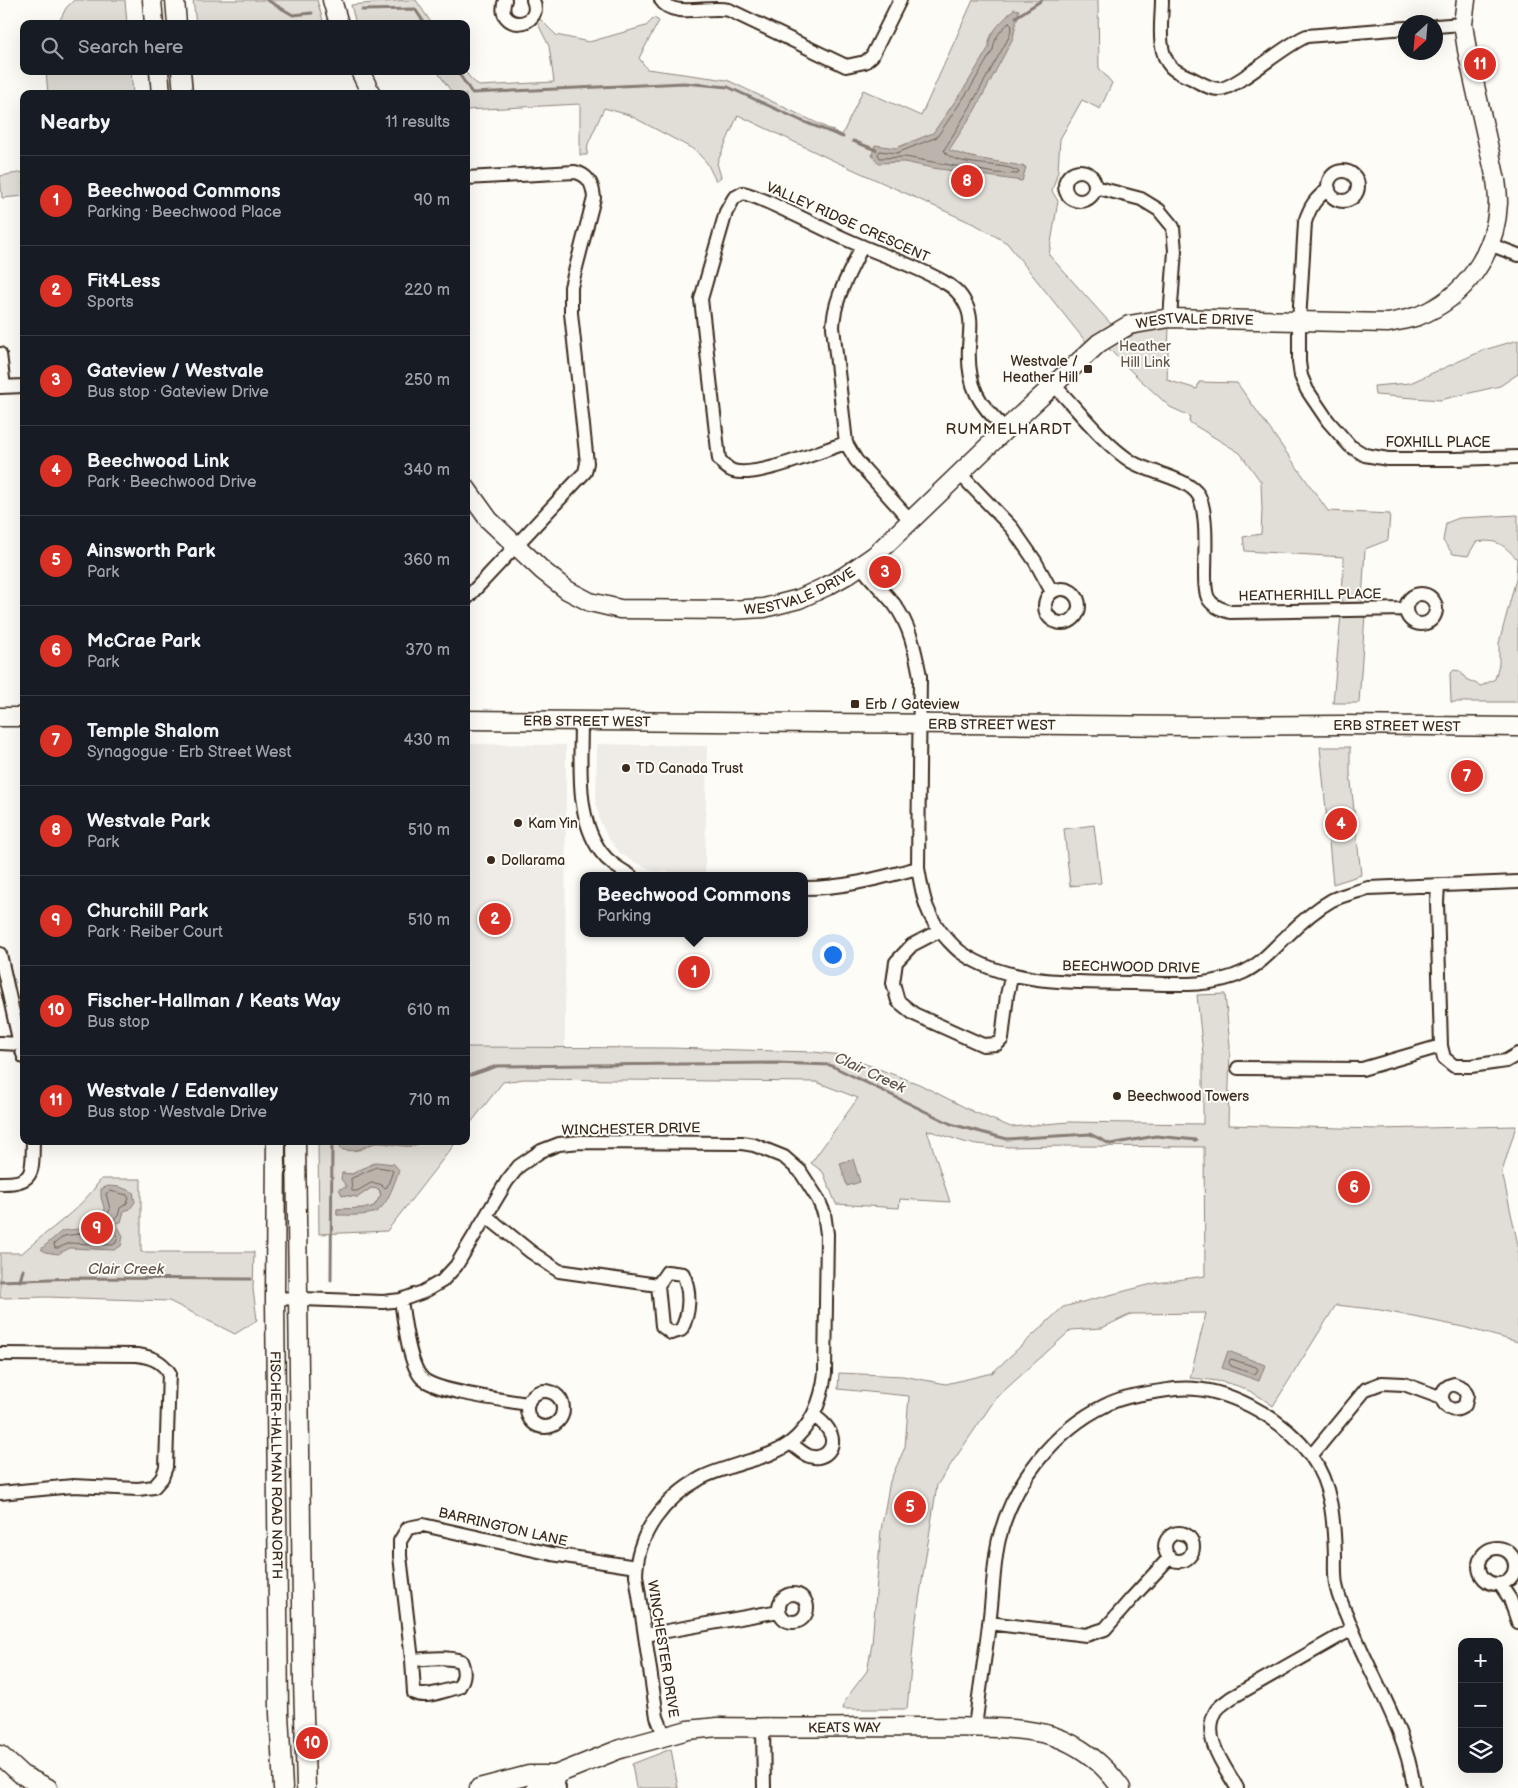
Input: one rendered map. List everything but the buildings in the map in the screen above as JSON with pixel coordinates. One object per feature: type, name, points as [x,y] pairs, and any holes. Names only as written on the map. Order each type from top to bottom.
[{"type":"main road","points":[[152,0],[154,20]]},
{"type":"main road","points":[[175,0],[177,20]]},
{"type":"main road","points":[[332,0],[338,20]]},
{"type":"main road","name":"WESTVALE DRIVE","points":[[470,494],[489,520],[543,571],[567,590],[590,602],[620,609],[730,610],[764,608],[806,596],[861,566],[874,556],[1099,343],[1129,325],[1170,318],[1388,323],[1417,316],[1454,296],[1471,278],[1483,258],[1495,228],[1498,202],[1496,180],[1467,50],[1463,24],[1466,0]]},
{"type":"main road","points":[[159,75],[161,90]]},
{"type":"main road","points":[[182,75],[184,90]]},
{"type":"main road","points":[[362,75],[369,90]]},
{"type":"main road","points":[[0,717],[20,717]]},
{"type":"main road","name":"ERB STREET WEST","points":[[470,720],[1518,727]]},
{"type":"main road","name":"FISCHER-HALLMAN ROAD NORTH","points":[[276,1145],[275,1298],[279,1713],[283,1788]]},
{"type":"main road","name":"FISCHER-HALLMAN ROAD NORTH","points":[[296,1145],[306,1788]]},
{"type":"main road","name":"KEATS WAY","points":[[536,1788],[557,1782],[620,1749],[688,1730],[718,1727],[975,1728],[1027,1731],[1052,1736],[1090,1755],[1114,1778],[1121,1788]]},
{"type":"main road","points":[[0,1755],[22,1775],[48,1788]]},
{"type":"main road","name":"KEATS WAY","points":[[478,1788],[529,1775],[557,1782]]},
{"type":"street","points":[[505,0],[504,12],[506,17],[516,23],[524,23],[531,18],[535,10],[533,0]]},
{"type":"street","points":[[661,0],[672,9],[712,8],[729,10],[846,66],[865,62],[872,56],[900,0]]},
{"type":"street","points":[[1162,0],[1162,46],[1171,66],[1180,73],[1207,86],[1221,89],[1237,82],[1296,40],[1306,36],[1398,29]]},
{"type":"street","points":[[1443,25],[1463,24]]},
{"type":"street","points":[[470,178],[575,172],[581,173],[586,177],[594,190],[592,209],[570,299],[587,463],[585,472],[470,594]]},
{"type":"street","points":[[1095,187],[1141,199],[1159,210],[1173,227],[1175,250],[1170,318]]},
{"type":"street","name":"FOXHILL PLACE","points":[[1329,189],[1317,197],[1310,207],[1305,222],[1299,322],[1301,376],[1312,398],[1328,421],[1350,446],[1365,455],[1388,459],[1456,460],[1518,457]]},
{"type":"street","name":"VALLEY RIDGE CRESCENT","points":[[846,443],[769,469],[732,471],[724,466],[719,459],[716,447],[701,299],[726,212],[734,198],[743,194],[761,199],[862,246],[908,264],[945,283],[961,296],[970,314],[969,366],[972,384],[979,401],[987,412],[1006,429]]},
{"type":"street","points":[[1489,244],[1518,255]]},
{"type":"street","points":[[862,246],[839,295],[834,311],[833,327],[846,443],[856,460],[911,521]]},
{"type":"street","points":[[0,354],[2,387],[20,386]]},
{"type":"street","name":"HEATHERHILL PLACE","points":[[1054,385],[1117,451],[1133,463],[1186,484],[1198,494],[1203,506],[1205,584],[1208,597],[1214,605],[1230,612],[1406,609]]},
{"type":"street","points":[[960,474],[1012,528],[1052,592]]},
{"type":"street","name":"BEECHWOOD DRIVE","points":[[861,566],[895,605],[906,624],[914,646],[920,676],[918,868],[925,903],[930,918],[939,931],[961,953],[992,968],[1012,974],[1053,981],[1199,984],[1224,980],[1244,972],[1264,958],[1288,935],[1332,900],[1368,888],[1518,882]]},
{"type":"street","points":[[581,721],[583,809],[600,852],[611,863],[625,872]]},
{"type":"street","points":[[808,888],[830,888],[859,883],[918,868]]},
{"type":"street","points":[[1438,886],[1441,1046],[1444,1058],[1454,1066],[1472,1066],[1506,1061],[1518,1054]]},
{"type":"street","points":[[939,931],[912,945],[896,962],[893,983],[898,1001],[914,1014],[983,1045],[997,1044],[1002,1039],[1007,995],[1012,974]]},
{"type":"street","points":[[0,954],[20,1044],[0,1043]]},
{"type":"street","points":[[1238,1068],[1362,1069],[1441,1046]]},
{"type":"street","name":"WINCHESTER DRIVE","points":[[275,1298],[383,1302],[401,1300],[423,1292],[442,1281],[456,1266],[507,1182],[519,1166],[541,1151],[559,1144],[580,1142],[754,1144],[784,1157],[800,1171],[818,1199],[824,1213],[827,1234],[825,1373],[823,1390],[805,1428],[790,1443],[760,1458],[702,1478],[682,1492],[658,1514],[644,1536],[636,1568],[639,1603],[657,1717],[665,1737]]},
{"type":"street","points":[[0,1183],[22,1182],[29,1176],[32,1167],[33,1145]]},
{"type":"street","points":[[486,1216],[531,1252],[559,1271],[658,1284]]},
{"type":"street","points":[[401,1300],[414,1366],[422,1379],[441,1388],[527,1404]]},
{"type":"street","points":[[0,1354],[137,1355],[152,1357],[161,1362],[169,1372],[166,1467],[162,1478],[154,1487],[138,1489],[73,1486],[0,1493]]},
{"type":"street","points":[[1311,1456],[1366,1390],[1382,1383],[1404,1384],[1442,1398]]},
{"type":"street","points":[[975,1728],[999,1540],[1010,1505],[1027,1475],[1051,1446],[1077,1421],[1108,1404],[1151,1392],[1189,1388],[1210,1390],[1231,1396],[1260,1412],[1287,1430],[1311,1456],[1329,1492],[1334,1536],[1336,1587],[1352,1629],[1397,1725],[1413,1778],[1414,1788]]},
{"type":"street","points":[[790,1443],[808,1456],[818,1458],[826,1454],[832,1446],[831,1436],[828,1429],[813,1414]]},
{"type":"street","name":"BARRINGTON LANE","points":[[412,1660],[400,1556],[400,1541],[408,1528],[422,1525],[552,1554],[636,1568]]},
{"type":"street","points":[[989,1623],[1086,1635],[1105,1629],[1170,1558]]},
{"type":"street","points":[[1500,1584],[1510,1599],[1518,1622]]},
{"type":"street","points":[[645,1635],[779,1611]]},
{"type":"street","points":[[1237,1788],[1211,1739],[1210,1727],[1216,1710],[1231,1698],[1352,1629]]},
{"type":"street","points":[[763,1728],[764,1788]]},
{"type":"shaded area","points":[[470,744],[566,745],[565,1047],[470,1047]]},
{"type":"shaded area","points":[[597,744],[707,746],[705,872],[655,871],[632,861],[620,853],[608,838],[600,821],[596,804]]},
{"type":"green space","points":[[74,0],[125,0],[127,20],[60,20],[66,8]]},
{"type":"green space","points":[[193,0],[317,0],[323,20],[196,20]]},
{"type":"green space","points":[[416,0],[429,20],[355,20],[351,5]]},
{"type":"green space","points":[[973,0],[1098,0],[1099,68],[1112,83],[1100,109],[1082,100],[1060,139],[1058,171],[1052,191],[1058,201],[1049,255],[1111,324],[1086,342],[1007,243],[978,226],[738,115],[717,163],[721,177],[716,181],[707,163],[695,150],[629,115],[604,108],[588,144],[587,155],[580,155],[580,104],[470,110],[470,90],[450,90],[440,75],[468,75],[479,86],[554,82],[549,46],[537,22],[540,19],[556,35],[589,42],[646,26],[654,18],[659,21],[639,58],[647,69],[727,80],[842,135],[863,90],[921,116]]},
{"type":"green space","points":[[46,75],[131,75],[133,90],[48,90]]},
{"type":"green space","points":[[20,173],[20,196],[2,198],[0,176]]},
{"type":"green space","name":"Heather Hill Link","points":[[1169,327],[1167,380],[1197,389],[1199,382],[1237,383],[1328,511],[1390,514],[1388,540],[1365,549],[1362,601],[1365,614],[1359,703],[1333,703],[1344,557],[1245,551],[1243,537],[1261,534],[1261,482],[1240,453],[1189,422],[1190,416],[1170,407],[1108,348],[1141,331]]},
{"type":"green space","points":[[1518,340],[1518,374],[1500,386],[1440,400],[1375,395],[1374,386],[1410,383],[1484,350]]},
{"type":"green space","points":[[1518,515],[1518,702],[1451,702],[1450,674],[1454,670],[1460,671],[1466,679],[1481,686],[1495,679],[1499,664],[1499,643],[1516,579],[1517,559],[1503,546],[1489,541],[1476,542],[1468,556],[1453,554],[1443,541],[1446,523],[1459,518]]},
{"type":"green space","points":[[1320,747],[1350,747],[1350,773],[1361,875],[1333,884]]},
{"type":"green space","points":[[1094,825],[1101,883],[1070,886],[1064,829]]},
{"type":"green space","points":[[1225,994],[1230,1046],[1228,1125],[1378,1129],[1516,1126],[1502,1172],[1518,1245],[1518,1342],[1463,1327],[1380,1310],[1336,1305],[1273,1406],[1243,1388],[1224,1382],[1190,1378],[1206,1313],[1131,1314],[1102,1328],[1071,1330],[996,1398],[937,1485],[915,1626],[907,1709],[843,1709],[845,1700],[867,1671],[872,1644],[881,1530],[890,1481],[905,1447],[909,1396],[838,1389],[839,1373],[903,1376],[946,1384],[992,1373],[1063,1307],[1156,1283],[1205,1276],[1204,1147],[1008,1147],[967,1143],[927,1130],[950,1202],[900,1199],[899,1208],[836,1204],[823,1172],[811,1163],[858,1098],[816,1082],[524,1079],[503,1082],[470,1124],[470,1047],[670,1048],[814,1052],[841,1055],[919,1084],[974,1112],[1011,1127],[1069,1122],[1203,1124],[1203,1054],[1197,995]]},
{"type":"green space","points":[[318,1145],[340,1145],[340,1149],[360,1150],[371,1145],[454,1145],[387,1231],[319,1234]],"holes":[[[376,1162],[380,1192],[379,1189],[371,1188],[358,1197],[342,1195],[347,1188],[342,1173],[352,1174]],[[381,1196],[382,1207],[337,1215],[337,1209],[368,1208],[374,1206]]]},
{"type":"green space","points":[[101,1179],[141,1179],[141,1252],[254,1252],[253,1289],[257,1320],[235,1334],[169,1301],[48,1297],[0,1298],[0,1253],[22,1253],[74,1210]]},
{"type":"green space","points":[[671,1749],[678,1788],[636,1788],[632,1764]]},
{"type":"water","points":[[1014,9],[1019,10],[1013,38],[975,110],[949,150],[977,158],[1026,167],[1022,181],[904,162],[878,163],[872,155],[875,145],[896,148],[933,133],[967,84],[989,47],[994,31]]},
{"type":"water","points":[[340,1145],[369,1145],[353,1151],[340,1149]]},
{"type":"water","points":[[853,1159],[860,1182],[847,1186],[840,1163]]},
{"type":"water","points":[[376,1162],[394,1164],[399,1170],[382,1207],[378,1211],[369,1214],[337,1215],[337,1209],[368,1208],[374,1206],[381,1195],[379,1189],[371,1188],[358,1197],[342,1195],[339,1189],[347,1187],[341,1179],[342,1173],[352,1174]]},
{"type":"water","points":[[108,1186],[120,1187],[133,1192],[135,1202],[130,1209],[124,1211],[121,1222],[116,1223],[123,1236],[121,1246],[114,1250],[70,1248],[58,1254],[45,1252],[41,1249],[62,1231],[87,1226],[94,1216],[105,1211],[101,1189]]},
{"type":"water","points":[[1228,1351],[1265,1365],[1259,1381],[1222,1368]]},
{"type":"waterway","points":[[267,0],[293,15],[312,13]]},
{"type":"waterway","points":[[1016,17],[1042,0]]},
{"type":"waterway","points":[[362,10],[415,9],[422,20]]},
{"type":"waterway","points":[[460,75],[470,90]]},
{"type":"waterway","points":[[470,90],[472,93],[684,83],[728,87],[802,121],[843,137]]},
{"type":"waterway","points":[[853,141],[876,150]]},
{"type":"waterway","name":"Clair Creek","points":[[470,1075],[497,1066],[776,1063],[830,1065],[951,1124],[1007,1139],[1090,1134],[1110,1144],[1156,1136],[1196,1140]]},
{"type":"waterway","name":"Clair Creek","points":[[331,1280],[332,1145]]},
{"type":"waterway","points":[[20,1281],[23,1270]]},
{"type":"waterway","name":"Clair Creek","points":[[0,1281],[76,1278],[251,1279]]},
{"type":"place","name":"Westvale / Edenvalley","points":[[1480,64]]},
{"type":"place","name":"Westvale Park","points":[[967,181]]},
{"type":"place","name":"Westvale / Heather Hill","points":[[1088,369]]},
{"type":"place","name":"Gateview / Westvale","points":[[885,572]]},
{"type":"place","name":"Erb / Gateview","points":[[855,704]]},
{"type":"place","name":"TD Canada Trust","points":[[626,768]]},
{"type":"place","name":"Temple Shalom","points":[[1467,776]]},
{"type":"place","name":"Kam Yin","points":[[518,823]]},
{"type":"place","name":"Beechwood Link","points":[[1341,824]]},
{"type":"place","name":"Dollarama","points":[[491,860]]},
{"type":"place","name":"Fit4Less","points":[[495,919]]},
{"type":"place","name":"Beechwood Commons","points":[[694,972]]},
{"type":"place","name":"Beechwood Towers","points":[[1117,1096]]},
{"type":"place","name":"McCrae Park","points":[[1354,1187]]},
{"type":"place","name":"Churchill Park","points":[[97,1228]]},
{"type":"place","name":"Ainsworth Park","points":[[910,1507]]},
{"type":"place","name":"Fischer-Hallman / Keats Way","points":[[312,1743]]},
{"type":"district","name":"RUMMELHARDT","points":[[1009,429]]}]
